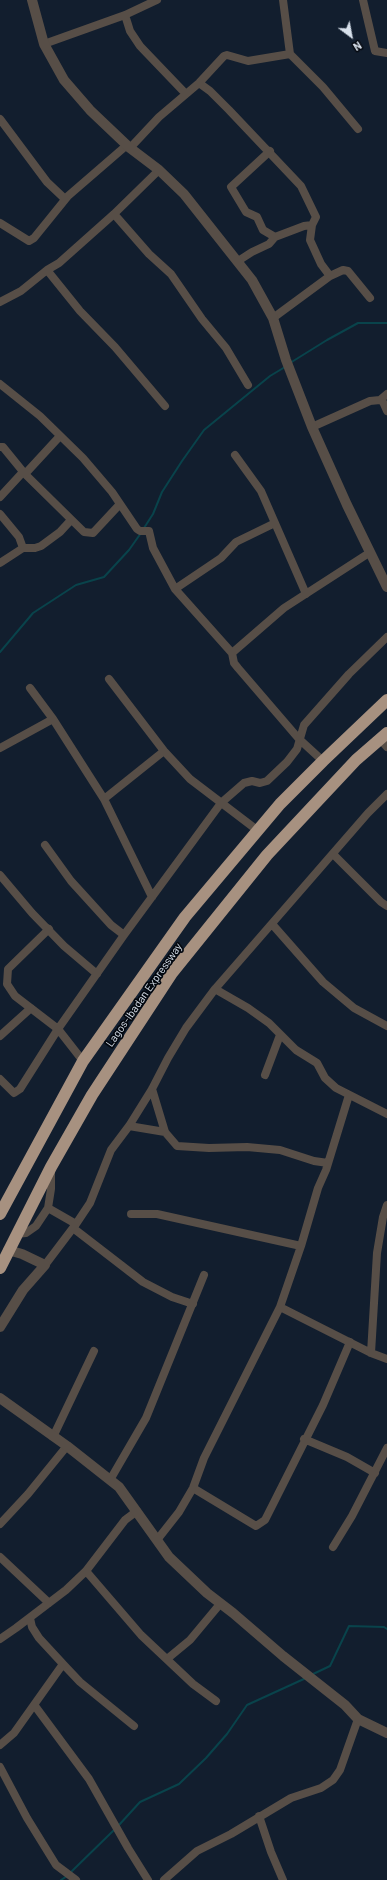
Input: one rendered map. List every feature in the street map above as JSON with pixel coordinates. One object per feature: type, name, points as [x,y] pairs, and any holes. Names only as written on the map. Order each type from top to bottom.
[{"type":"highway","name":"Lagos-Ibadan Expressway","points":[[0,1214],[83,1061],[185,916],[257,830],[323,761],[387,700]]},
{"type":"highway","name":"Lagos-Ibadan Expressway","points":[[0,1268],[51,1167],[92,1094],[172,973],[267,855],[356,760],[385,740]]},
{"type":"street","points":[[32,0],[44,44],[64,80],[90,110],[129,146],[160,170],[184,194],[252,280],[273,318],[286,360],[312,427],[369,553],[387,587]]},
{"type":"street","points":[[44,44],[125,15],[137,4],[157,0]]},
{"type":"street","points":[[283,0],[290,54],[323,87],[358,129]]},
{"type":"street","points":[[363,0],[376,51],[387,53]]},
{"type":"street","points":[[125,15],[130,31],[140,46],[184,94]]},
{"type":"street","points":[[0,224],[29,241],[41,230],[65,199],[129,146],[184,94],[199,82],[224,56],[248,61],[290,54]]},
{"type":"street","points":[[199,82],[210,91],[270,151],[300,186],[316,216],[312,226],[310,240],[321,264],[330,276]]},
{"type":"street","points":[[0,119],[47,182],[65,199]]},
{"type":"street","points":[[270,151],[231,187],[246,212],[256,217],[263,230],[275,237]]},
{"type":"street","points":[[0,302],[21,292],[47,270],[59,263],[114,214],[160,170]]},
{"type":"street","points":[[114,214],[149,254],[171,274],[202,319],[226,348],[248,385]]},
{"type":"street","points":[[238,261],[269,244],[275,237],[304,226],[312,226]]},
{"type":"street","points":[[47,270],[80,311],[115,347],[165,406]]},
{"type":"street","points":[[273,318],[330,276],[343,270],[348,271],[370,298]]},
{"type":"street","points":[[0,384],[40,416],[83,458],[120,504],[137,529],[140,531],[149,531],[153,548],[175,589],[232,653],[234,663],[299,739],[323,761]]},
{"type":"street","points":[[312,427],[370,401],[380,400],[387,394]]},
{"type":"street","points":[[380,400],[383,402],[387,411]]},
{"type":"street","points":[[0,497],[60,436]]},
{"type":"street","points":[[0,447],[3,447],[8,452],[24,473],[84,532],[89,534],[92,533],[120,504]]},
{"type":"street","points":[[236,455],[261,491],[306,594]]},
{"type":"street","points":[[0,514],[19,537],[23,548]]},
{"type":"street","points":[[0,563],[23,548],[35,548],[41,546],[60,532],[71,520]]},
{"type":"street","points":[[175,589],[221,558],[236,542],[274,523]]},
{"type":"street","points":[[232,653],[284,608],[369,553]]},
{"type":"street","points":[[0,1079],[14,1093],[20,1089],[58,1029],[124,935],[221,803],[244,782],[252,781],[260,783],[267,781],[287,762],[297,749],[304,725],[348,674],[387,637]]},
{"type":"street","points":[[109,679],[164,751],[190,780],[257,830]]},
{"type":"street","points":[[30,688],[53,719],[104,799],[152,897]]},
{"type":"street","points":[[0,748],[53,719]]},
{"type":"street","points":[[104,799],[164,751]]},
{"type":"street","points":[[0,1327],[23,1290],[45,1265],[90,1204],[111,1150],[130,1126],[186,1028],[215,989],[368,813],[387,794]]},
{"type":"street","points":[[45,845],[71,881],[111,925],[124,935]]},
{"type":"street","points":[[333,854],[381,902],[387,906]]},
{"type":"street","points":[[0,875],[32,913],[64,946],[97,974]]},
{"type":"street","points":[[272,924],[323,982],[354,1008],[387,1026]]},
{"type":"street","points":[[49,929],[8,969],[7,984],[15,996],[58,1029],[83,1061]]},
{"type":"street","points":[[215,989],[269,1022],[296,1050],[317,1063],[325,1078],[336,1088],[387,1114]]},
{"type":"street","points":[[0,1036],[31,1008]]},
{"type":"street","points":[[265,1075],[280,1035]]},
{"type":"street","points":[[152,1089],[165,1132],[177,1146],[209,1148],[247,1147],[280,1150],[314,1161],[328,1162]]},
{"type":"street","points":[[157,1540],[179,1512],[193,1488],[204,1458],[280,1308],[349,1095]]},
{"type":"street","points":[[130,1126],[165,1132]]},
{"type":"street","points":[[16,1234],[26,1233],[36,1226],[48,1208],[51,1189],[51,1167]]},
{"type":"street","points":[[371,1353],[377,1253],[383,1217],[387,1205]]},
{"type":"street","points":[[48,1208],[75,1226],[143,1282],[172,1297],[193,1304]]},
{"type":"street","points":[[131,1214],[157,1214],[301,1246]]},
{"type":"street","points":[[8,1250],[22,1254],[45,1265]]},
{"type":"street","points":[[110,1480],[146,1418],[204,1274]]},
{"type":"street","points":[[280,1308],[371,1353],[387,1359]]},
{"type":"street","points":[[193,1488],[256,1526],[267,1517],[304,1439],[323,1405],[350,1342]]},
{"type":"street","points":[[53,1437],[94,1351]]},
{"type":"street","points":[[0,1398],[67,1446],[119,1487],[137,1510],[169,1557],[182,1571],[220,1604],[233,1612],[283,1656],[346,1705],[358,1719],[387,1733]]},
{"type":"street","points":[[304,1439],[347,1458],[375,1473]]},
{"type":"street","points":[[0,1524],[28,1494],[67,1446]]},
{"type":"street","points":[[333,1547],[352,1516],[387,1448]]},
{"type":"street","points":[[0,1639],[30,1618],[86,1571],[125,1520],[137,1510]]},
{"type":"street","points":[[0,1557],[49,1602]]},
{"type":"street","points":[[86,1571],[141,1635],[192,1684],[216,1701]]},
{"type":"street","points":[[167,1659],[190,1640],[220,1604]]},
{"type":"street","points":[[30,1618],[32,1627],[39,1638],[80,1682],[134,1726]]},
{"type":"street","points":[[0,1745],[14,1733],[64,1664]]},
{"type":"street","points":[[35,1706],[89,1779],[148,1880]]},
{"type":"street","points":[[164,1880],[197,1851],[231,1834],[291,1798],[321,1788],[333,1780],[340,1770],[358,1719]]},
{"type":"street","points":[[0,1767],[26,1818],[56,1865],[73,1878]]},
{"type":"street","points":[[259,1816],[270,1852],[283,1880]]},
{"type":"waterway","points":[[290,363],[358,323],[387,323]]},
{"type":"waterway","points":[[144,528],[153,514],[162,492],[204,430],[270,376],[285,367]]},
{"type":"waterway","points":[[0,652],[33,613],[76,585],[104,577],[129,550],[141,533]]},
{"type":"waterway","points":[[311,1675],[330,1666],[349,1626],[384,1627],[387,1629]]},
{"type":"waterway","points":[[119,1825],[140,1802],[179,1784],[206,1758],[227,1734],[247,1705],[306,1678]]},
{"type":"waterway","points":[[70,1873],[114,1830]]},
{"type":"waterway","points":[[61,1880],[67,1876]]}]
